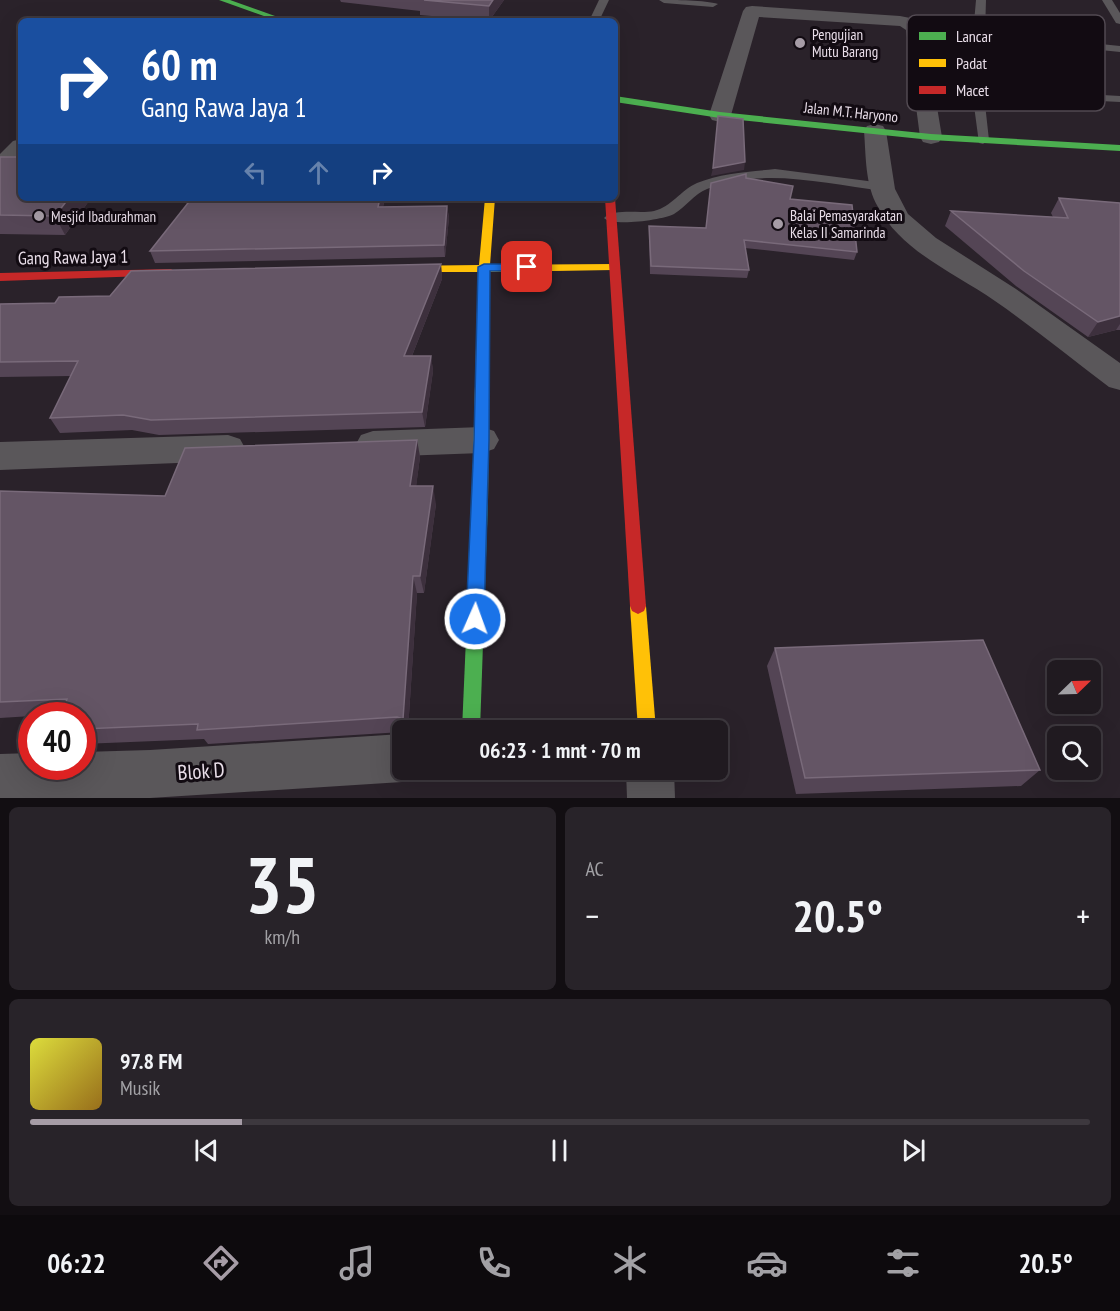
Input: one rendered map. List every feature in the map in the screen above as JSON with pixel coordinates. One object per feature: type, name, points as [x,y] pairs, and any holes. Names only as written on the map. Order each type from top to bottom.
[{"type":"street","points":[[223,0],[276,18]]},
{"type":"street","points":[[907,0],[908,15]]},
{"type":"street","points":[[720,115],[752,10],[907,23]]},
{"type":"street","name":"Jalan M.T. Haryono","points":[[618,99],[720,115],[931,137],[1120,148]]},
{"type":"street","points":[[927,111],[931,137]]},
{"type":"street","points":[[875,131],[883,187],[890,207],[903,225],[1005,294],[1120,379]]},
{"type":"street","points":[[0,167],[18,149]]},
{"type":"street","points":[[471,720],[482,440],[484,267],[490,201]]},
{"type":"street","points":[[610,201],[646,720]]},
{"type":"street","points":[[378,269],[614,267]]},
{"type":"street","name":"Gang Rawa Jaya 1","points":[[0,277],[189,273]]},
{"type":"street","points":[[341,445],[482,440]]},
{"type":"street","points":[[0,456],[258,447]]},
{"type":"street","name":"Blok D","points":[[0,778],[147,786],[392,759]]},
{"type":"street","points":[[650,780],[651,798]]},
{"type":"lane","points":[[595,18],[604,0]]},
{"type":"lane","points":[[664,0],[713,4]]},
{"type":"lane","points":[[980,15],[981,0]]},
{"type":"lane","points":[[1107,0],[1120,21]]},
{"type":"lane","points":[[1105,47],[1120,49]]},
{"type":"lane","points":[[1105,98],[1120,99]]},
{"type":"lane","points":[[980,111],[983,140]]},
{"type":"lane","points":[[611,218],[653,216],[669,211],[699,187],[721,180],[748,176],[776,173],[883,187]]},
{"type":"building","points":[[424,0],[493,0],[489,6]]},
{"type":"building","points":[[718,116],[743,119],[745,162],[713,168]]},
{"type":"building","points":[[0,157],[18,157],[18,201],[67,201],[55,216],[0,215]]},
{"type":"building","name":"Balai Pemasyarakatan Kelas II Samarinda","points":[[746,174],[746,178],[793,186],[790,199],[852,205],[857,252],[744,240],[749,270],[651,266],[649,226],[706,228],[711,183]]},
{"type":"building","points":[[1059,198],[1120,203],[1120,316],[1098,322],[1024,271],[951,211],[1068,218]]},
{"type":"building","points":[[190,201],[379,201],[378,207],[447,206],[444,245],[150,251]]},
{"type":"building","points":[[441,264],[404,356],[431,356],[422,412],[151,420],[123,415],[50,418],[78,361],[0,362],[0,304],[55,303],[59,297],[110,296],[131,271]]},
{"type":"building","points":[[417,440],[410,486],[433,486],[420,576],[413,576],[403,719],[397,717],[197,730],[198,724],[96,728],[96,702],[66,702],[67,699],[0,702],[0,491],[165,496],[185,448]]},
{"type":"building","points":[[983,640],[1040,770],[805,778],[775,648]]},
{"type":"traffic: fast","points":[[223,0],[276,18]]},
{"type":"traffic: fast","points":[[618,99],[720,115],[931,137],[1120,148]]},
{"type":"traffic: fast","points":[[471,720],[480,500]]},
{"type":"traffic: slow","points":[[480,500],[484,267],[490,201]]},
{"type":"traffic: slow","points":[[397,269],[614,267]]},
{"type":"traffic: slow","points":[[638,606],[646,720]]},
{"type":"traffic: jam","points":[[610,201],[638,606]]},
{"type":"traffic: jam","points":[[0,277],[171,273]]},
{"type":"place","name":"Pengujian Mutu Barang","points":[[800,43]]},
{"type":"place","name":"Mesjid Ibadurahman","points":[[39,216]]},
{"type":"place","name":"Balai Pemasyarakatan Kelas II Samarinda","points":[[778,224]]},
{"type":"route","points":[[475,619],[482,440],[484,267],[527,267]]}]
